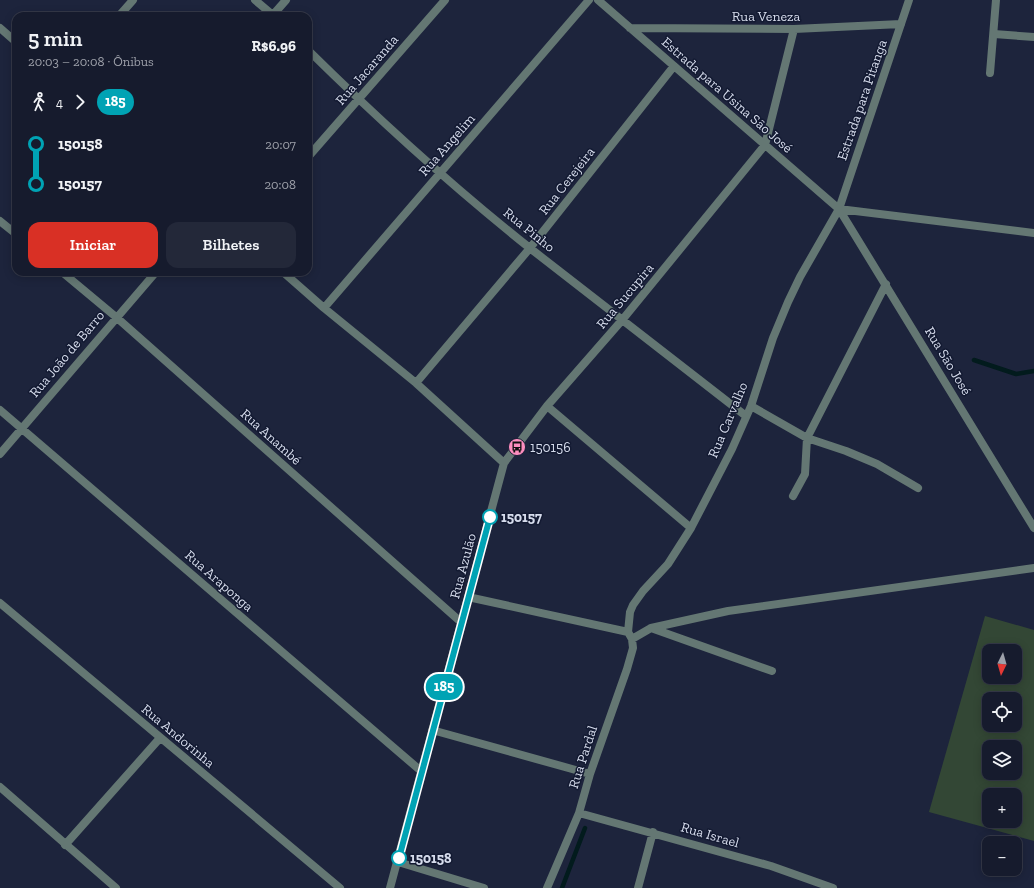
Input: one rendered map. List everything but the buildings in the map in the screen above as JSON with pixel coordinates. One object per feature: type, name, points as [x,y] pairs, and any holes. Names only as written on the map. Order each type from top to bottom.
[{"type":"street","points":[[122,12],[133,0]]},
{"type":"street","points":[[255,0],[268,12]]},
{"type":"street","points":[[276,12],[286,0]]},
{"type":"street","name":"Rua Jacaranda","points":[[312,152],[445,0]]},
{"type":"street","name":"Rua Angelim","points":[[324,308],[590,0]]},
{"type":"street","name":"Estrada para Usina São José","points":[[598,0],[839,209]]},
{"type":"street","name":"Estrada para Pitanga","points":[[839,209],[909,0]]},
{"type":"street","points":[[990,73],[996,0]]},
{"type":"street","name":"Rua Veneza","points":[[630,28],[794,29],[901,24]]},
{"type":"street","points":[[0,28],[12,38]]},
{"type":"street","points":[[765,145],[794,29]]},
{"type":"street","points":[[994,34],[1034,37]]},
{"type":"street","name":"Rua Pinho","points":[[312,54],[358,100],[440,173],[530,248],[746,416]]},
{"type":"street","name":"Rua Cerejeira","points":[[416,383],[530,248],[674,66]]},
{"type":"street","name":"Rua Sucupira","points":[[504,463],[547,406],[623,319],[765,145]]},
{"type":"street","points":[[839,209],[1034,232]]},
{"type":"street","name":"Rua São José","points":[[839,209],[1034,528]]},
{"type":"street","name":"Rua Carvalho","points":[[630,635],[630,612],[633,605],[643,591],[668,564],[691,528],[732,449],[750,406],[773,338],[788,302],[800,277],[839,209]]},
{"type":"street","points":[[0,221],[12,231]]},
{"type":"street","name":"Rua Anambé","points":[[67,276],[116,317],[462,623]]},
{"type":"street","name":"Rua João de Barro","points":[[0,454],[152,276]]},
{"type":"street","points":[[288,276],[324,308],[416,383],[504,463]]},
{"type":"street","points":[[793,496],[805,474],[807,438],[886,284]]},
{"type":"street","points":[[547,406],[691,528]]},
{"type":"street","points":[[750,406],[807,438],[846,451],[877,464],[918,488]]},
{"type":"street","name":"Rua Araponga","points":[[0,410],[421,771]]},
{"type":"street","name":"Rua Azulão","points":[[390,888],[504,463]]},
{"type":"street","points":[[468,597],[630,635],[650,628],[728,611],[1034,568]]},
{"type":"street","name":"Rua Andorinha","points":[[0,603],[340,888]]},
{"type":"street","points":[[650,628],[772,671]]},
{"type":"street","name":"Rua Pardal","points":[[547,888],[579,813],[590,774],[627,669],[632,648],[630,635]]},
{"type":"street","points":[[432,730],[590,774]]},
{"type":"street","points":[[65,845],[160,738]]},
{"type":"street","points":[[0,787],[116,888]]},
{"type":"street","name":"Rua Israel","points":[[579,813],[653,832],[771,866],[833,888]]},
{"type":"street","points":[[638,888],[653,832]]},
{"type":"street","points":[[398,862],[484,888]]},
{"type":"green space","points":[[985,616],[1034,630],[1034,841],[1022,838],[1022,836],[1016,836],[987,828],[1022,828],[1022,788],[982,788],[982,827],[929,812]]},
{"type":"waterway","points":[[974,360],[1016,374],[1034,371]]},
{"type":"waterway","points":[[562,888],[585,828]]},
{"type":"bus line","name":"185","points":[[399,858],[490,517]]},
{"type":"place","name":"150156","points":[[517,447]]},
{"type":"place","name":"150157","points":[[490,517]]},
{"type":"place","name":"150158","points":[[399,858]]}]
